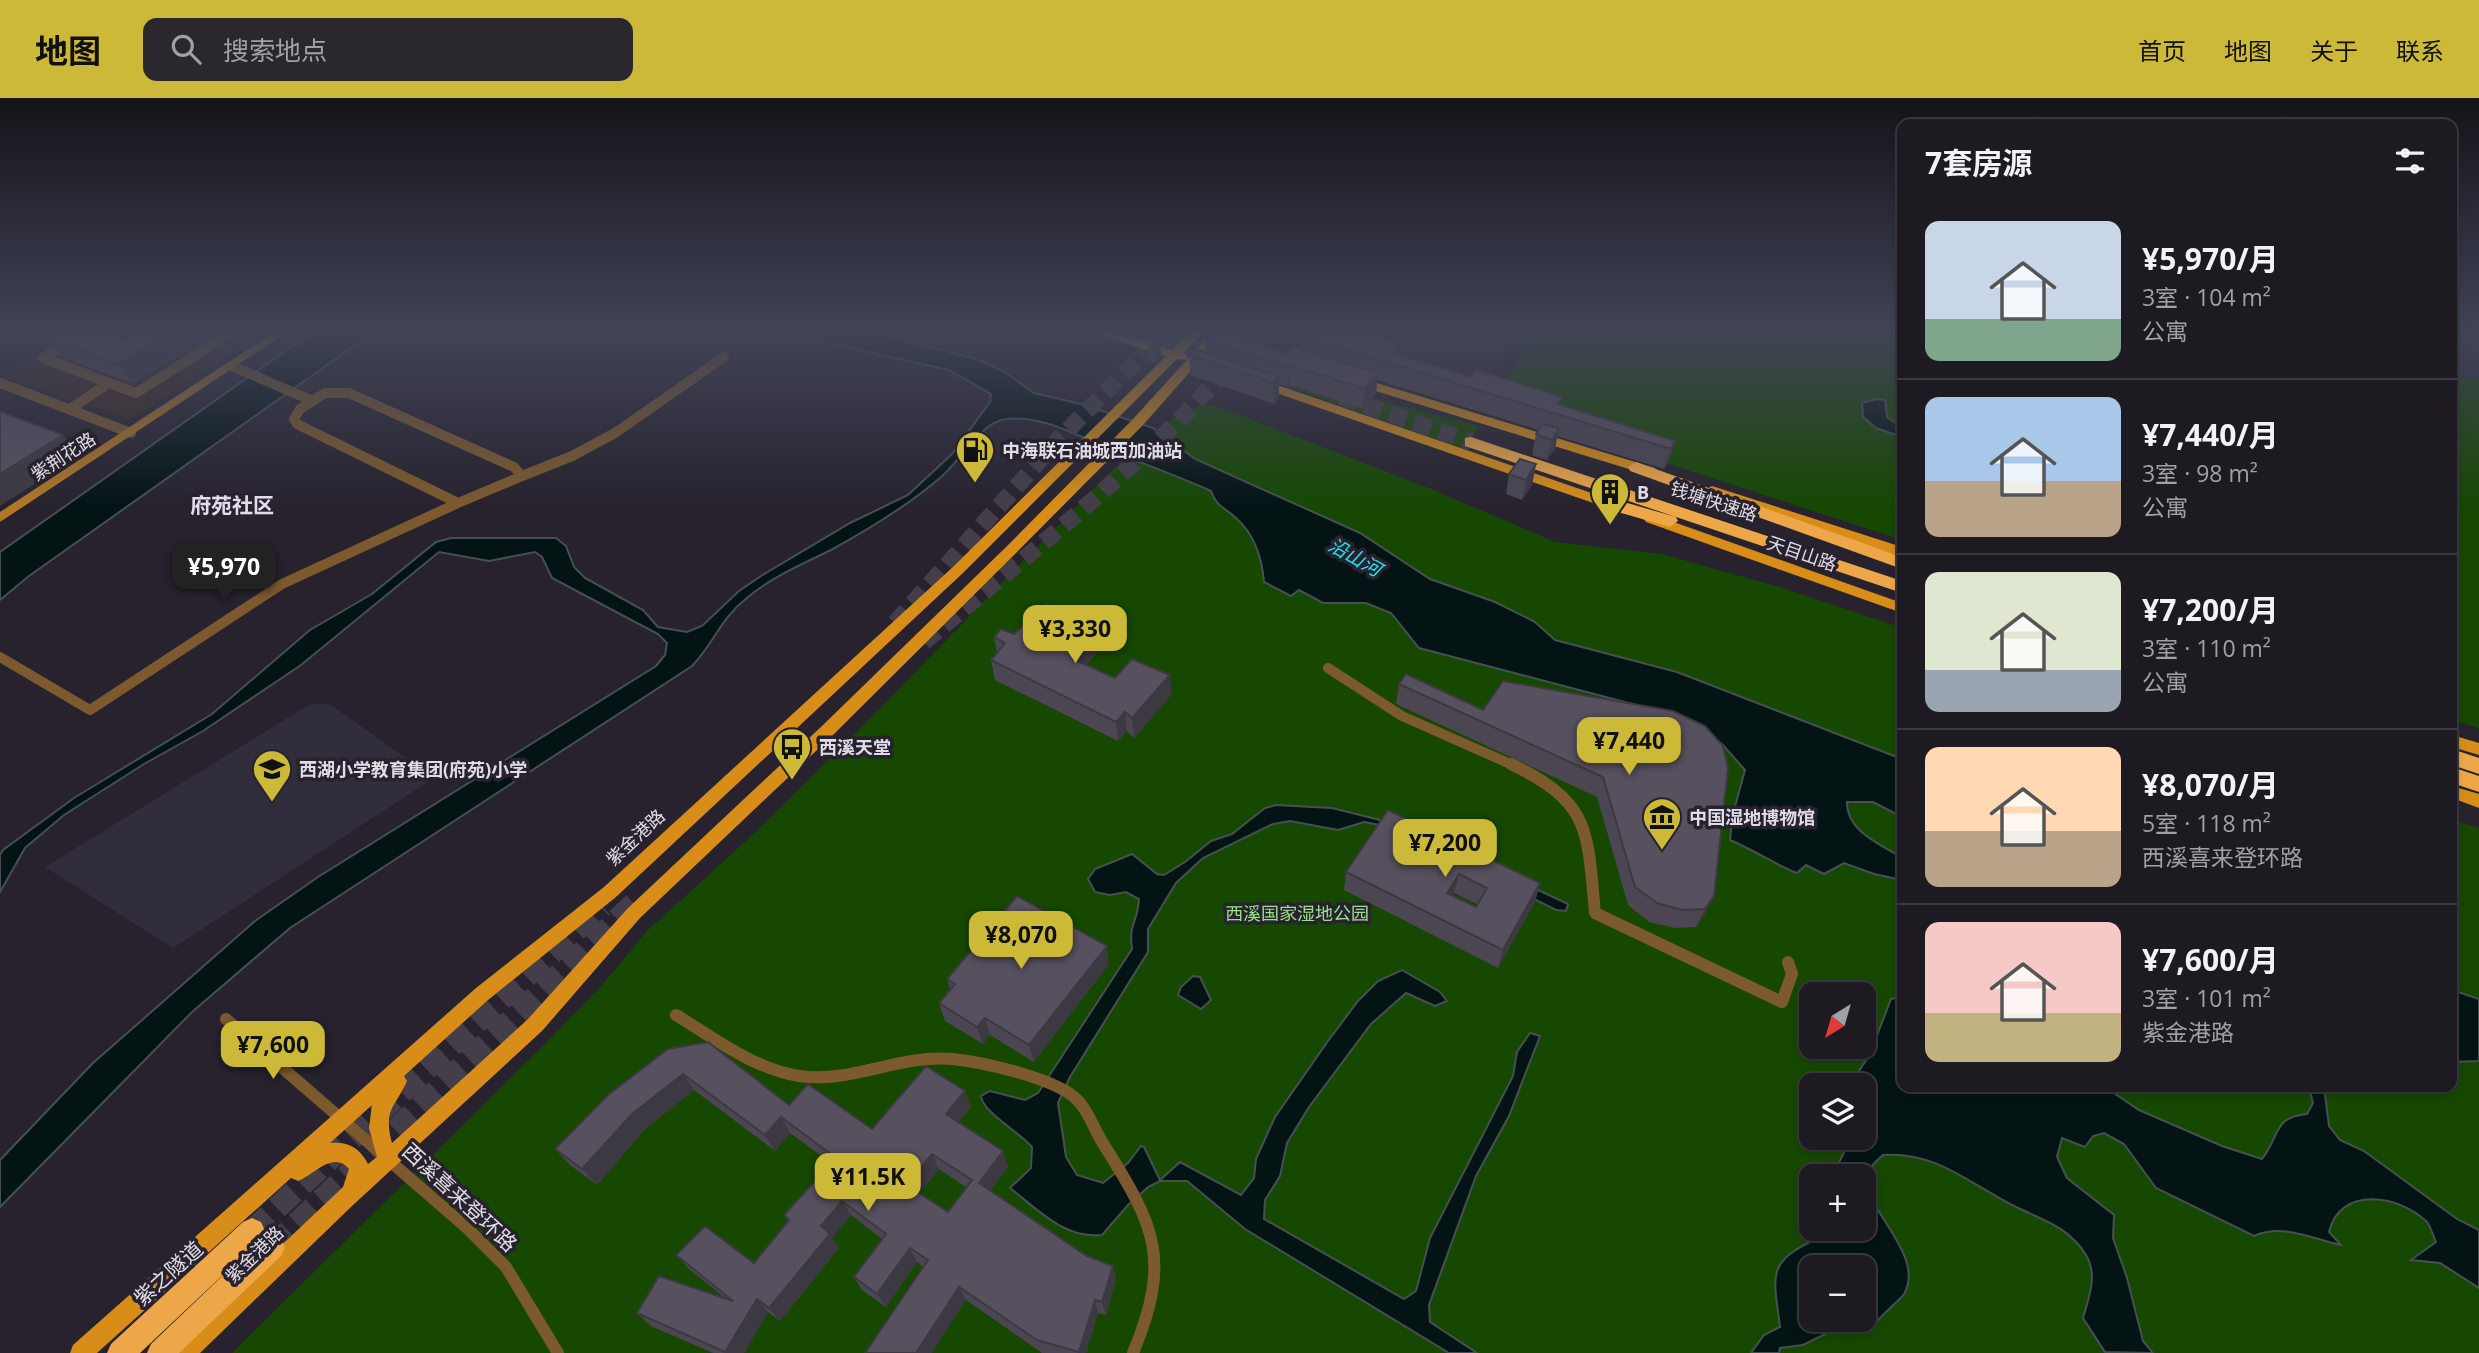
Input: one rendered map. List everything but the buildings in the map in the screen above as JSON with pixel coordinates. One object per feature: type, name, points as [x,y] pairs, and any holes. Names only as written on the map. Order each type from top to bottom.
[{"type":"highway","name":"钱塘快速路","points":[[1474,438],[1897,573]]},
{"type":"highway","name":"钱塘快速路","points":[[1474,438],[1897,585]]},
{"type":"highway","points":[[1636,467],[1897,562]]},
{"type":"highway","points":[[1617,506],[1804,562],[1897,596]]},
{"type":"highway","points":[[2457,759],[2479,766]]},
{"type":"highway","points":[[2457,777],[2479,784]]},
{"type":"highway","name":"紫之隧道","points":[[120,1353],[262,1239],[160,1353]]},
{"type":"main road","name":"紫金港路","points":[[82,1353],[482,994],[610,892],[930,597],[1141,390]]},
{"type":"main road","name":"紫金港路","points":[[184,1353],[345,1199],[535,1025],[634,913],[829,729],[1105,452],[1173,390]]},
{"type":"main road","name":"天目山路","points":[[1279,390],[1897,606]]},
{"type":"main road","name":"天目山路","points":[[1384,390],[1897,550]]},
{"type":"main road","points":[[2457,742],[2479,749]]},
{"type":"main road","points":[[2457,794],[2479,801]]},
{"type":"main road","points":[[388,1160],[378,1122],[378,1112],[386,1094],[542,946]]},
{"type":"main road","points":[[91,1353],[313,1159],[333,1152],[343,1152],[356,1160],[360,1173],[345,1199]]},
{"type":"street","points":[[18,390],[131,433]]},
{"type":"street","points":[[70,409],[99,390]]},
{"type":"street","name":"紫荆花路","points":[[0,518],[196,390]]},
{"type":"street","points":[[286,390],[313,401]]},
{"type":"street","points":[[0,657],[90,710],[282,584],[458,503],[572,456],[615,433],[677,390]]},
{"type":"street","points":[[458,503],[296,424],[294,419],[300,410],[325,393],[349,393],[514,467],[522,476]]},
{"type":"street","points":[[1328,668],[1412,722],[1541,780],[1567,796],[1578,812],[1585,835],[1595,913],[1782,1002],[1793,969]]},
{"type":"street","points":[[676,1015],[750,1058],[796,1075],[814,1077],[853,1074],[918,1058],[953,1059],[1032,1081],[1074,1097],[1129,1183],[1145,1214],[1152,1242],[1152,1284],[1143,1329],[1133,1353]]},
{"type":"street","name":"西溪喜来登环路","points":[[226,1018],[342,1118],[506,1267],[558,1353]]},
{"type":"shaded area","points":[[40,390],[176,390],[129,420]]},
{"type":"shaded area","name":"西湖小学教育集团(府苑)小学","points":[[321,703],[331,705],[434,778],[173,948],[45,867],[307,706]]},
{"type":"green space","points":[[1296,390],[1330,390],[1363,396],[1479,426],[1464,449]]},
{"type":"green space","points":[[1500,390],[1897,390],[1897,538],[1491,406]]},
{"type":"green space","points":[[2457,390],[2479,390],[2479,728],[2457,721]]},
{"type":"green space","name":"西溪国家湿地公园","points":[[1202,404],[1216,406],[1429,488],[1555,542],[1662,554],[1786,589],[1897,626],[1897,1092],[2457,1092],[2457,821],[2479,828],[2479,1353],[232,1353],[545,1044],[602,985],[648,930],[746,841],[854,735],[1104,478],[1167,422]]},
{"type":"water","points":[[231,390],[292,390],[29,576],[0,600],[0,552]]},
{"type":"water","name":"沿山河","points":[[983,390],[1029,390],[1153,428],[1195,459],[1360,533],[1430,579],[1495,602],[1535,622],[1555,640],[1677,672],[1897,757],[1897,814],[1873,802],[1847,802],[1848,812],[1858,829],[1897,855],[1897,879],[1844,863],[1824,874],[1806,865],[1797,873],[1730,840],[1733,814],[1745,770],[1722,744],[1707,733],[1659,711],[1419,648],[1391,613],[1366,603],[1323,603],[1299,590],[1291,596],[1264,582],[1259,555],[1252,539],[1242,524],[1218,503],[1211,491],[1052,425],[1007,419],[979,434],[949,470],[902,507],[831,550],[778,577],[748,597],[724,622],[692,666],[290,928],[192,1012],[0,1207],[0,1160],[93,1063],[255,921],[318,877],[656,666],[665,655],[667,643],[658,634],[552,578],[542,557],[535,552],[489,561],[439,552],[301,665],[203,731],[144,764],[64,815],[25,848],[0,892],[0,855],[3,850],[74,798],[212,714],[310,630],[372,594],[436,542],[451,538],[556,538],[566,546],[574,567],[585,578],[643,610],[658,627],[687,632],[702,626],[739,591],[761,576],[850,523],[908,495],[952,454],[990,402],[991,394]]},
{"type":"water","points":[[1876,399],[1885,400],[1887,417],[1897,424],[1897,435],[1876,428],[1863,417],[1862,403]]},
{"type":"water","points":[[1276,805],[1332,808],[1400,825],[1568,904],[1566,911],[1556,910],[1390,827],[1364,822],[1338,830],[1290,821],[1273,824],[1203,858],[1176,883],[1148,929],[1148,952],[1070,1077],[1058,1103],[1066,1157],[1077,1175],[1103,1183],[1128,1163],[1141,1146],[1144,1147],[1160,1180],[1180,1162],[1241,1195],[1254,1178],[1256,1159],[1275,1117],[1328,1041],[1358,1001],[1378,981],[1402,970],[1440,992],[1447,1001],[1435,1006],[1406,993],[1371,1024],[1309,1107],[1287,1143],[1280,1176],[1265,1200],[1264,1219],[1404,1299],[1416,1291],[1430,1238],[1513,1076],[1517,1052],[1530,1033],[1540,1036],[1509,1116],[1476,1176],[1429,1305],[1430,1322],[1477,1353],[1449,1353],[1245,1229],[1187,1181],[1160,1181],[1148,1187],[1102,1235],[1089,1235],[1064,1228],[1010,1188],[1031,1168],[1032,1147],[988,1109],[981,1096],[990,1091],[1025,1100],[1038,1093],[1132,949],[1131,934],[1139,899],[1126,892],[1110,895],[1095,892],[1088,879],[1095,869],[1132,854],[1157,874],[1164,875],[1211,841],[1232,834],[1265,808]]},
{"type":"water","points":[[1193,976],[1200,977],[1211,1000],[1201,1009],[1178,995],[1181,987]]},
{"type":"water","points":[[2457,992],[2479,999],[2479,1061],[2457,1062]]},
{"type":"water","points":[[1897,998],[1897,1092],[2112,1092],[2139,1110],[2222,1146],[2262,1159],[2283,1123],[2307,1114],[2313,1103],[2310,1092],[2325,1092],[2329,1126],[2340,1140],[2364,1151],[2457,1219],[2479,1230],[2479,1288],[2440,1263],[2411,1260],[2436,1242],[2427,1222],[2402,1206],[2372,1199],[2345,1207],[2335,1217],[2329,1232],[2341,1245],[2298,1233],[2276,1231],[2254,1236],[2156,1188],[2124,1144],[2104,1133],[2093,1136],[2085,1147],[2062,1138],[2057,1157],[2067,1178],[2114,1215],[2113,1238],[2127,1278],[2143,1341],[2153,1353],[2105,1352],[2083,1318],[2091,1286],[2090,1263],[2079,1245],[2064,1231],[1953,1171],[1920,1158],[1883,1155],[1873,1164],[1838,1164],[1845,1150],[1876,1150],[1876,1073],[1859,1071],[1867,1059],[1876,1059],[1876,1038],[1891,999]]},
{"type":"water","points":[[1876,1206],[1906,1262],[1909,1278],[1904,1294],[1876,1323],[1876,1255],[1799,1255],[1799,1332],[1829,1332],[1803,1345],[1780,1348],[1779,1353],[1751,1353],[1764,1335],[1780,1327],[1775,1283],[1777,1273],[1788,1256],[1812,1241],[1876,1241]]},
{"type":"tunnel","points":[[895,623],[1057,441],[1108,390]]},
{"type":"tunnel","points":[[924,642],[1142,456],[1208,390]]},
{"type":"tunnel","points":[[1341,397],[1471,442]]},
{"type":"tunnel","points":[[272,1247],[637,901]]},
{"type":"tunnel","points":[[252,1231],[602,906]]},
{"type":"place","name":"中海联石油城西加油站","points":[[975,484]]},
{"type":"place","name":"B","points":[[1610,526]]},
{"type":"place","name":"西溪天堂","points":[[792,781]]},
{"type":"place","name":"西湖小学教育集团(府苑)小学","points":[[272,803]]},
{"type":"place","name":"中国湿地博物馆","points":[[1662,851]]},
{"type":"district","name":"府苑社区","points":[[232,505]]}]
